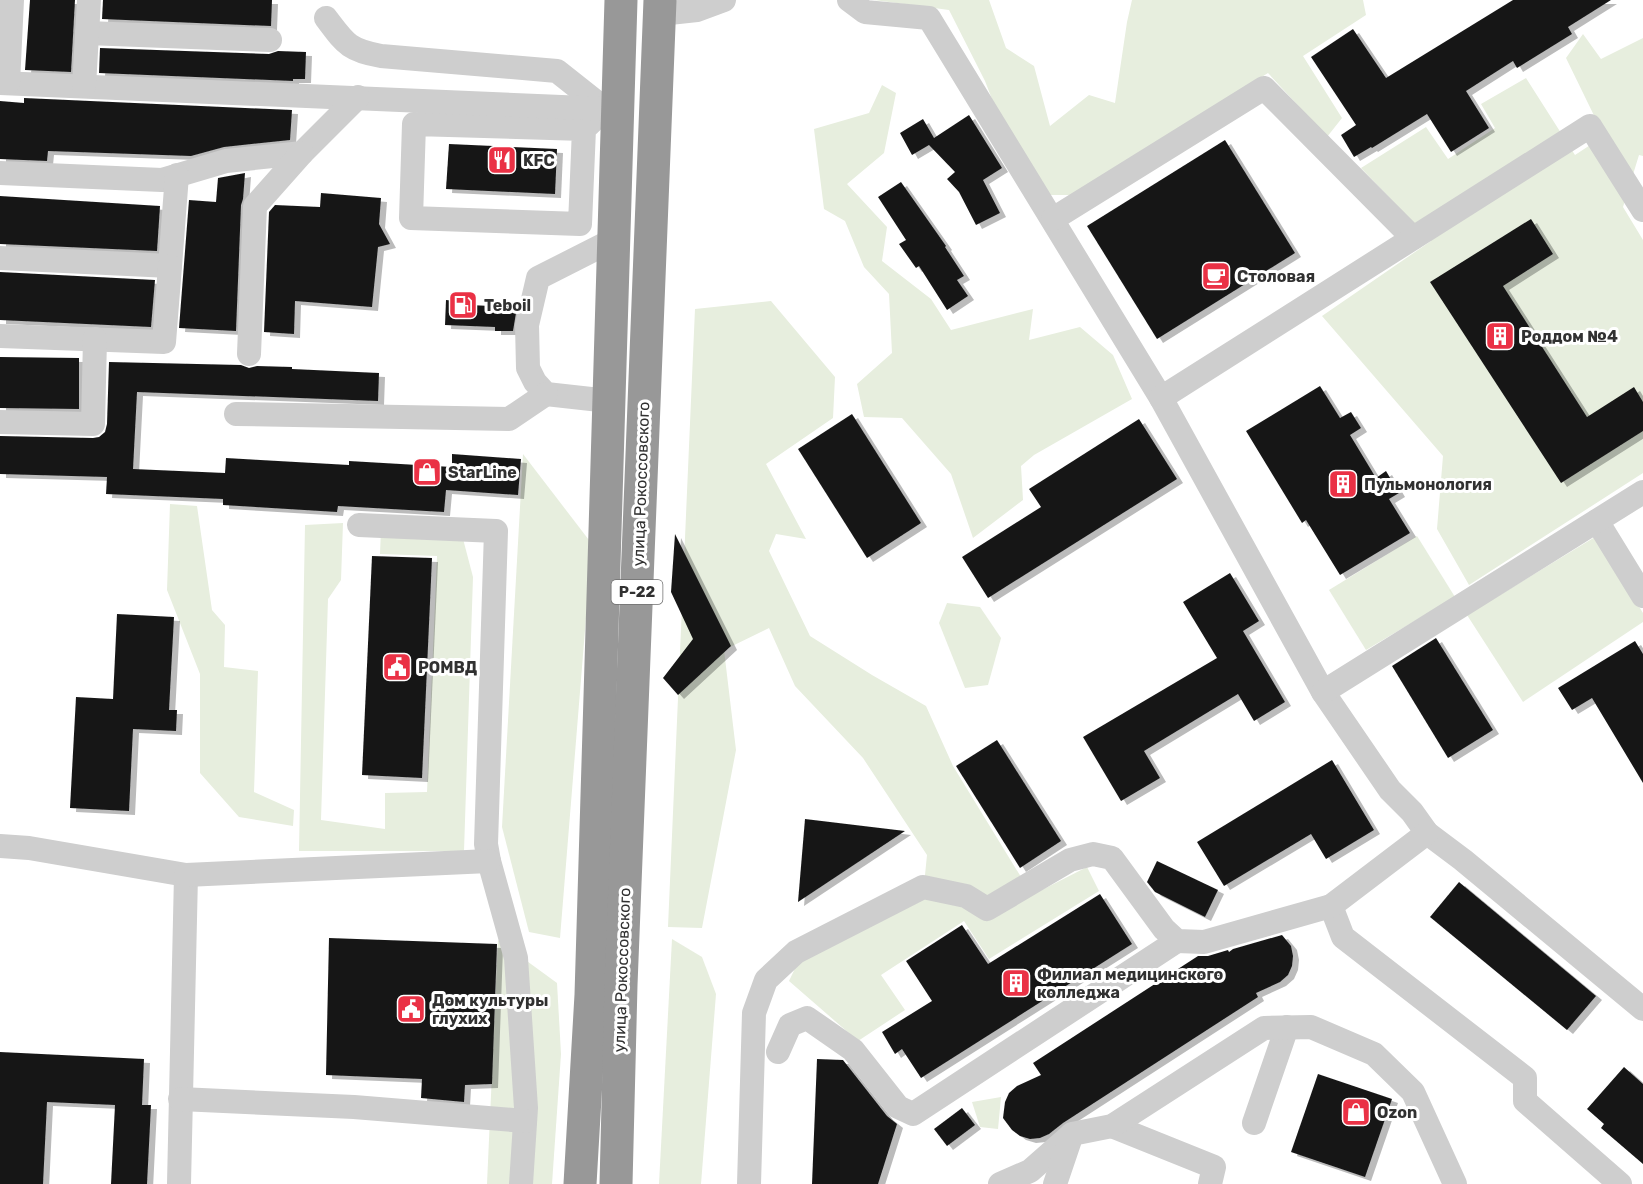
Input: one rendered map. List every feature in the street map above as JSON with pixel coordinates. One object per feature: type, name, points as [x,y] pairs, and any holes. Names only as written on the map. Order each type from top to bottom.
[{"type":"highway","name":"улица Рокоссовского","points":[[580,1184],[591,983],[609,401],[613,240],[611,109],[621,0]]},
{"type":"highway","name":"улица Рокоссовского","points":[[616,1184],[621,985],[660,7]]},
{"type":"street","points":[[84,86],[89,0]]},
{"type":"street","points":[[660,7],[697,10],[724,0]]},
{"type":"street","points":[[849,0],[865,12],[929,18],[1161,398],[1323,692],[1390,790],[1412,812],[1428,833],[1643,1009]]},
{"type":"street","points":[[8,2],[4,83],[611,109]]},
{"type":"street","points":[[326,18],[345,42],[360,52],[381,56],[557,71],[611,109]]},
{"type":"street","points":[[87,33],[270,40]]},
{"type":"street","points":[[1053,219],[1264,88],[1413,238]]},
{"type":"street","points":[[249,354],[255,206],[302,153],[358,97]]},
{"type":"street","points":[[584,129],[580,224],[411,218],[414,124],[584,129],[611,109]]},
{"type":"street","points":[[1161,398],[1590,126],[1643,210]]},
{"type":"street","points":[[0,173],[162,180],[226,161],[302,153]]},
{"type":"street","points":[[0,336],[164,342],[177,175]]},
{"type":"street","points":[[546,394],[528,368],[527,325],[538,278],[613,240]]},
{"type":"street","points":[[0,258],[170,266]]},
{"type":"street","points":[[0,422],[93,424],[95,339]]},
{"type":"street","points":[[236,414],[509,418],[546,394],[609,401]]},
{"type":"street","points":[[1323,692],[1643,492]]},
{"type":"street","points":[[1597,521],[1643,596]]},
{"type":"street","points":[[359,525],[496,531],[486,844],[516,958],[526,1108],[521,1184]]},
{"type":"street","points":[[778,1052],[790,1025],[807,1018],[853,1050],[898,1107],[913,1114],[1177,941],[1204,942],[1330,906],[1428,833]]},
{"type":"street","points":[[0,846],[28,848],[186,876],[489,861]]},
{"type":"street","points":[[749,1184],[754,1013],[766,980],[796,952],[923,887],[966,896],[987,909],[1070,860],[1094,854],[1112,858],[1164,929],[1177,941]]},
{"type":"street","points":[[179,1184],[186,876]]},
{"type":"street","points":[[1330,906],[1343,937],[1526,1078],[1525,1101],[1620,1184]]},
{"type":"street","points":[[1254,1123],[1287,1027]]},
{"type":"street","points":[[1000,1184],[1030,1171],[1072,1134],[1112,1126],[1264,1028],[1311,1027],[1374,1054],[1413,1092],[1455,1184]]},
{"type":"street","points":[[180,1099],[354,1107],[525,1121]]},
{"type":"street","points":[[1112,1126],[1214,1167],[1210,1184]]},
{"type":"street","points":[[1055,1184],[1072,1134]]},
{"type":"green space","points":[[874,0],[989,0],[1006,48],[1034,66],[1050,126],[1089,95],[1115,103],[1132,0],[1363,0],[1366,15],[1303,56],[1342,118],[1327,137],[1268,73],[1072,195],[1029,195],[985,81],[949,10]]},
{"type":"green space","points":[[1583,34],[1601,59],[1643,38],[1643,156],[1639,155],[1623,207],[1643,240],[1643,473],[1469,585],[1437,529],[1443,456],[1322,316],[1431,241],[1361,168],[1426,127],[1448,159],[1495,128],[1481,104],[1526,78],[1575,155],[1604,136],[1566,58]]},
{"type":"green space","points":[[882,85],[896,93],[884,153],[847,184],[887,227],[882,261],[931,299],[951,330],[1033,309],[1029,340],[1080,327],[1113,355],[1132,399],[1034,455],[1021,466],[1023,500],[973,538],[951,474],[902,418],[864,417],[857,384],[892,353],[889,294],[864,267],[845,221],[824,209],[814,129],[869,113]]},
{"type":"green space","points":[[771,301],[835,377],[833,418],[766,464],[806,539],[776,534],[769,551],[810,636],[926,706],[953,766],[1032,895],[1087,867],[1099,891],[989,959],[964,921],[881,975],[905,1010],[858,1041],[789,981],[801,956],[923,895],[927,855],[863,758],[795,686],[769,628],[724,650],[736,750],[702,928],[668,927],[695,309]]},
{"type":"green space","points":[[523,454],[592,544],[560,938],[529,932],[502,827]]},
{"type":"green space","points":[[170,504],[197,506],[212,610],[225,625],[224,667],[258,671],[254,792],[294,810],[293,826],[239,817],[200,773],[200,674],[167,590]]},
{"type":"green space","points":[[343,523],[341,580],[328,599],[321,820],[385,829],[385,793],[427,792],[437,556],[380,554],[381,529],[462,535],[473,577],[464,851],[299,851],[305,525]]},
{"type":"green space","points":[[1417,536],[1455,597],[1366,650],[1329,590]]},
{"type":"green space","points":[[1595,537],[1643,613],[1643,622],[1523,702],[1467,615]]},
{"type":"green space","points":[[947,603],[980,607],[1001,638],[988,685],[965,688],[939,623]]},
{"type":"green space","points":[[672,939],[702,957],[716,994],[701,1184],[659,1184]]},
{"type":"green space","points":[[498,940],[557,983],[561,1054],[552,1184],[487,1184]]},
{"type":"green space","points":[[1001,1097],[998,1129],[980,1127],[972,1102]]},
{"type":"building","points":[[30,0],[75,0],[71,72],[25,70]]},
{"type":"building","points":[[103,0],[272,0],[271,26],[102,19]]},
{"type":"building","points":[[1513,0],[1611,0],[1568,27],[1572,34],[1517,68],[1513,61],[1466,91],[1489,128],[1451,152],[1427,114],[1354,157],[1341,135],[1356,125],[1311,57],[1353,29],[1386,78]]},
{"type":"building","points":[[100,48],[269,54],[278,51],[306,52],[305,79],[293,79],[293,81],[99,73]]},
{"type":"building","points":[[24,98],[292,110],[290,140],[224,147],[191,156],[48,151],[47,161],[0,159],[0,101],[24,103]]},
{"type":"building","points":[[969,115],[1002,168],[983,180],[1000,213],[976,225],[959,192],[947,179],[955,172],[929,145],[912,155],[900,133],[923,119],[934,138]]},
{"type":"building","points":[[1225,140],[1295,253],[1157,339],[1087,226]]},
{"type":"building","name":"KFC","points":[[449,144],[557,149],[555,194],[446,189]]},
{"type":"building","points":[[245,173],[241,205],[236,331],[179,328],[189,200],[216,202],[218,178]]},
{"type":"building","points":[[901,182],[964,276],[957,280],[968,296],[947,310],[919,266],[916,268],[899,244],[906,240],[878,197]]},
{"type":"building","points":[[321,193],[381,198],[379,224],[390,244],[378,247],[372,307],[295,301],[294,334],[264,332],[269,212],[275,205],[320,207]]},
{"type":"building","points":[[0,196],[160,206],[157,251],[0,244]]},
{"type":"building","name":"Роддом №4","points":[[1531,219],[1553,254],[1503,286],[1587,417],[1634,387],[1643,402],[1643,431],[1561,483],[1430,282]]},
{"type":"building","points":[[0,272],[155,280],[151,327],[0,320]]},
{"type":"building","points":[[446,300],[468,302],[468,305],[517,307],[513,331],[495,331],[495,327],[445,325]]},
{"type":"building","points":[[0,357],[79,358],[79,409],[0,408]]},
{"type":"building","points":[[109,362],[241,365],[249,368],[257,366],[292,367],[292,369],[379,373],[378,401],[137,392],[133,469],[225,473],[226,458],[349,465],[349,461],[452,467],[452,454],[521,459],[518,495],[446,490],[444,512],[338,506],[337,512],[223,505],[223,499],[106,494],[107,477],[0,474],[0,436],[93,438],[105,432]]},
{"type":"building","name":"Пульмонология","points":[[1320,386],[1340,418],[1351,412],[1361,428],[1350,435],[1376,478],[1386,471],[1399,493],[1389,499],[1410,533],[1340,575],[1306,520],[1302,523],[1246,431]]},
{"type":"building","points":[[852,414],[921,523],[867,558],[798,449]]},
{"type":"building","points":[[1139,419],[1177,479],[988,598],[962,557],[1041,507],[1029,489]]},
{"type":"building","points":[[675,534],[731,646],[678,695],[663,678],[693,639],[671,592]]},
{"type":"building","name":"РОМВД","points":[[372,556],[432,558],[422,778],[362,775]]},
{"type":"building","points":[[1230,573],[1259,621],[1243,631],[1285,702],[1254,721],[1238,694],[1144,751],[1160,778],[1121,801],[1083,737],[1217,658],[1183,602]]},
{"type":"building","points":[[117,614],[174,617],[169,710],[177,710],[176,731],[133,729],[129,811],[70,808],[76,697],[113,699]]},
{"type":"building","points":[[1436,638],[1493,730],[1448,758],[1392,666]]},
{"type":"building","points":[[1635,641],[1643,654],[1643,783],[1592,698],[1572,710],[1558,688]]},
{"type":"building","points":[[997,740],[1061,841],[1020,868],[956,766]]},
{"type":"building","points":[[1332,760],[1374,830],[1326,859],[1311,834],[1224,886],[1197,842]]},
{"type":"building","points":[[805,819],[905,831],[798,902]]},
{"type":"building","points":[[1157,861],[1218,890],[1205,917],[1155,892],[1147,882]]},
{"type":"building","points":[[1459,882],[1596,996],[1567,1030],[1430,917]]},
{"type":"building","name":"Филиал медицинского колледжа","points":[[1100,894],[1132,944],[921,1078],[902,1049],[895,1054],[882,1032],[932,1001],[906,961],[962,925],[988,964]]},
{"type":"building","points":[[1282,935],[1291,946],[1292,966],[1288,975],[1280,982],[1256,993],[1258,997],[1049,1134],[1030,1139],[1020,1136],[1003,1118],[1009,1093],[1017,1086],[1041,1075],[1033,1063],[1198,956],[1208,956],[1228,950],[1229,952]]},
{"type":"building","name":"Дом культуры глухих","points":[[329,938],[497,944],[492,1084],[465,1085],[464,1102],[421,1098],[422,1079],[326,1075]]},
{"type":"building","points":[[0,1052],[144,1059],[142,1105],[151,1105],[147,1184],[111,1184],[115,1105],[47,1102],[43,1184],[0,1184]]},
{"type":"building","points":[[817,1059],[843,1060],[887,1116],[897,1124],[878,1184],[812,1184]]},
{"type":"building","points":[[1624,1067],[1643,1084],[1643,1164],[1601,1128],[1604,1124],[1587,1109]]},
{"type":"building","points":[[1318,1074],[1392,1099],[1365,1177],[1291,1152]]},
{"type":"building","points":[[962,1108],[975,1125],[947,1146],[934,1129]]},
{"type":"place","name":"KFC","points":[[502,160]]},
{"type":"place","name":"Столовая","points":[[1216,276]]},
{"type":"place","name":"Teboil","points":[[463,305]]},
{"type":"place","name":"Роддом №4","points":[[1500,336]]},
{"type":"place","name":"StarLine","points":[[427,472]]},
{"type":"place","name":"Пульмонология","points":[[1343,484]]},
{"type":"place","name":"РОМВД","points":[[397,667]]},
{"type":"place","name":"Филиал медицинского колледжа","points":[[1016,983]]},
{"type":"place","name":"Дом культуры глухих","points":[[411,1009]]},
{"type":"place","name":"Ozon","points":[[1356,1112]]}]
